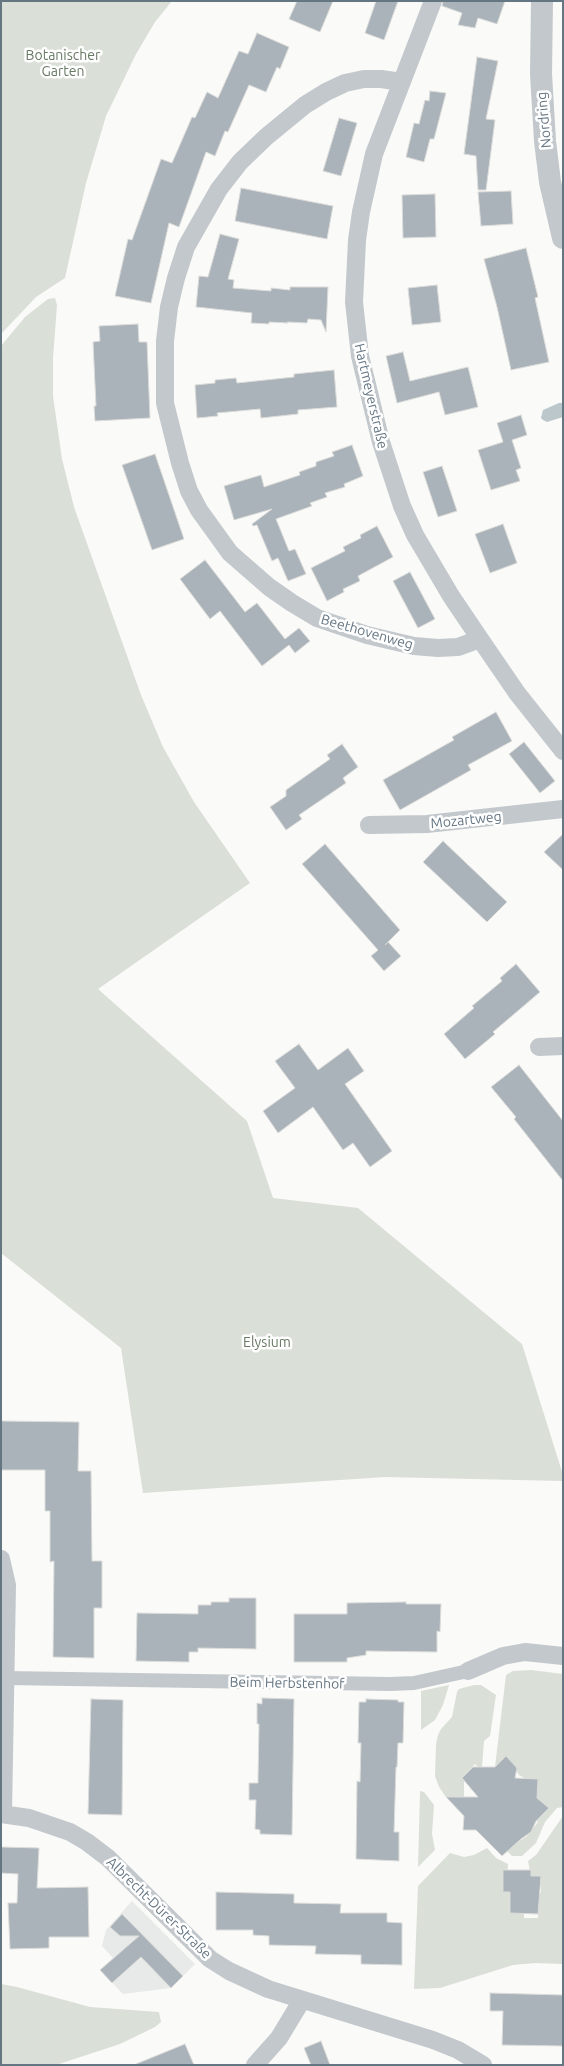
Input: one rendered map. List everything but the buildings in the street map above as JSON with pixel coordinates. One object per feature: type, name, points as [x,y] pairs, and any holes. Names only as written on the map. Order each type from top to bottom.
[{"type":"street","name":"Hartmeyerstraße","points":[[433,1],[374,154],[361,212],[355,266],[354,302],[362,365],[375,419],[402,506],[431,565],[517,693],[563,752]]},
{"type":"street","name":"Nordring","points":[[542,1],[541,74],[545,141],[550,182],[563,238]]},
{"type":"street","name":"Beethovenweg","points":[[402,82],[381,78],[364,79],[345,83],[326,92],[305,105],[266,137],[240,162],[219,189],[202,216],[186,248],[176,278],[169,307],[165,342],[165,403],[189,491],[230,553],[269,588],[317,618],[367,635],[414,646],[438,648],[458,647],[480,639]]},
{"type":"street","name":"Mozartweg","points":[[369,825],[427,824],[563,810]]},
{"type":"street","points":[[539,1047],[563,1046]]},
{"type":"street","points":[[1,1559],[7,1585],[2,1814]]},
{"type":"street","name":"Beim Herbstenhof","points":[[5,1678],[390,1684],[414,1683],[468,1671],[504,1656],[525,1652],[563,1656]]},
{"type":"street","name":"Albrecht-Dürer-Straße","points":[[2,1814],[29,1818],[70,1832],[87,1842],[108,1858],[210,1959],[247,1981],[433,2040],[458,2050],[483,2065]]},
{"type":"street","points":[[256,2065],[279,2038],[302,2000]]},
{"type":"shaded area","points":[[563,403],[563,417],[547,422],[541,418],[543,410]]},
{"type":"shaded area","points":[[132,1901],[195,1964],[171,1988],[123,1994],[100,1970],[113,1958],[102,1946],[106,1930]]},
{"type":"green space","name":"Botanischer Garten","points":[[1,1],[172,1],[155,22],[136,54],[106,116],[86,183],[65,278],[36,297],[1,334]]},
{"type":"green space","name":"Elysium","points":[[55,298],[57,305],[53,358],[53,396],[62,459],[74,507],[141,695],[163,747],[194,802],[250,883],[98,989],[247,1121],[273,1198],[358,1208],[522,1344],[563,1475],[563,1481],[385,1477],[143,1493],[121,1348],[1,1253],[1,346],[25,317],[48,299]]},
{"type":"green space","points":[[531,1670],[563,1674],[563,1807],[557,1808],[545,1822],[536,1843],[522,1856],[512,1856],[506,1850],[527,1836],[538,1822],[536,1821],[549,1808],[537,1798],[537,1779],[524,1778],[516,1770],[495,1767],[506,1675],[513,1671]]},
{"type":"green space","points":[[449,1685],[443,1705],[435,1720],[421,1730],[421,1691]]},
{"type":"green space","points":[[481,1685],[496,1695],[490,1736],[484,1741],[482,1767],[478,1767],[475,1764],[462,1778],[464,1780],[464,1797],[446,1797],[439,1787],[435,1776],[438,1735],[452,1717],[459,1689]]},
{"type":"green space","points":[[420,1791],[424,1792],[434,1805],[432,1834],[435,1850],[418,1867]]},
{"type":"green space","points":[[563,1816],[562,1964],[536,1963],[513,1965],[440,1988],[414,1989],[418,1886],[450,1853],[464,1857],[474,1855],[487,1848],[496,1858],[508,1864],[507,1879],[503,1879],[503,1892],[512,1892],[510,1913],[524,1913],[524,1918],[538,1918],[538,1893],[541,1893],[541,1876],[531,1876],[528,1861],[536,1855]]},
{"type":"green space","points":[[1,1984],[90,2007],[159,2012],[161,2022],[155,2027],[120,2044],[56,2065],[1,2065]]}]
